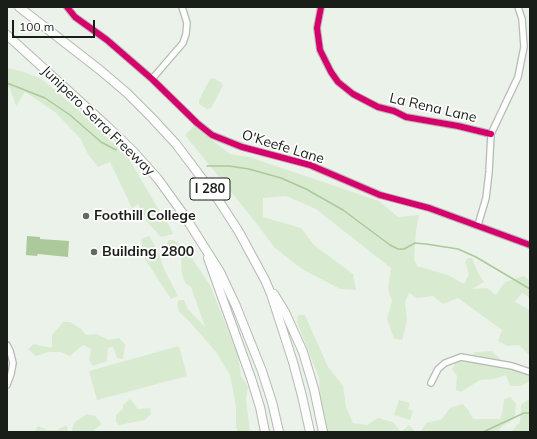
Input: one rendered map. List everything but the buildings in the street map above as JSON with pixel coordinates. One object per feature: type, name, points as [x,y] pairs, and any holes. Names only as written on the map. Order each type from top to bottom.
[{"type":"highway","name":"I 280","points":[[19,7],[100,70],[142,108],[171,139],[219,201],[239,232],[265,280],[278,314],[293,362],[310,432]]},
{"type":"highway","name":"Junipero Serra Freeway","points":[[7,35],[133,151],[158,179],[184,215],[220,272],[251,340],[270,395],[279,432]]},
{"type":"highway","points":[[204,246],[214,278],[251,378],[260,407],[265,432]]},
{"type":"highway","points":[[265,280],[285,312],[296,334],[309,372],[324,432]]},
{"type":"street","name":"O'Keefe Lane","points":[[67,7],[75,16],[107,40],[152,79],[197,123],[212,135],[242,148],[310,165],[380,195],[429,208],[530,245]]},
{"type":"street","points":[[152,79],[183,42],[186,34],[187,23],[182,7]]},
{"type":"street","name":"La Rena Lane","points":[[321,7],[317,28],[320,50],[334,77],[353,94],[378,108],[394,111],[406,117],[458,126],[490,134]]},
{"type":"street","points":[[478,225],[486,198],[489,172],[490,134],[518,77],[524,47],[524,32],[518,7]]},
{"type":"street","points":[[7,345],[13,363],[7,385]]},
{"type":"street","points":[[431,383],[438,369],[445,363],[461,357],[512,366],[530,372]]},
{"type":"shaded area","points":[[7,68],[40,78],[61,95],[129,159],[173,234],[161,237],[147,222],[138,204],[132,208],[110,162],[98,167],[88,154],[80,138],[55,112],[25,92],[16,106],[10,88],[7,87]]},
{"type":"shaded area","points":[[213,78],[222,83],[223,86],[211,108],[207,109],[199,104],[199,100],[210,79]]},
{"type":"shaded area","points":[[194,126],[230,154],[249,157],[379,201],[398,217],[419,215],[416,230],[414,259],[417,266],[448,275],[464,284],[469,274],[465,262],[468,258],[472,258],[478,273],[484,282],[472,289],[487,288],[496,295],[505,282],[524,276],[530,281],[530,298],[522,293],[515,302],[530,310],[530,356],[519,345],[507,346],[498,341],[502,330],[458,298],[443,304],[433,296],[417,298],[409,293],[405,302],[407,321],[402,340],[394,339],[387,319],[392,301],[388,289],[391,268],[316,209],[286,196],[263,198],[263,217],[301,228],[314,245],[353,274],[356,290],[340,289],[302,269],[275,248],[185,135]]},
{"type":"shaded area","points":[[27,236],[40,237],[40,239],[69,241],[68,257],[38,254],[37,256],[26,255]]},
{"type":"shaded area","points":[[149,236],[158,251],[164,269],[178,296],[171,299],[143,256],[141,239]]},
{"type":"shaded area","points":[[168,240],[173,240],[185,248],[210,285],[238,355],[241,376],[248,387],[246,399],[250,432],[238,432],[236,427],[236,406],[230,375],[216,352],[189,321],[179,312],[177,304],[179,300],[184,300],[188,309],[205,327],[191,287],[185,283],[182,274],[181,257],[167,246]]},
{"type":"shaded area","points":[[298,315],[305,315],[328,367],[343,386],[346,407],[353,423],[367,425],[378,418],[393,422],[401,432],[327,432],[321,411],[319,378],[297,322]]},
{"type":"shaded area","points":[[63,322],[70,322],[81,329],[86,335],[97,334],[109,340],[119,338],[125,344],[123,359],[117,358],[113,347],[108,348],[107,361],[93,366],[89,360],[91,349],[83,345],[70,356],[61,352],[48,352],[36,356],[28,349],[34,344],[52,348],[52,335]]},
{"type":"shaded area","points":[[179,346],[187,376],[97,400],[89,371]]},
{"type":"shaded area","points":[[492,351],[501,360],[512,366],[530,368],[530,381],[521,386],[510,386],[506,375],[494,379],[480,380],[461,392],[456,390],[457,376],[452,369],[456,362],[468,359],[475,352]]},
{"type":"shaded area","points":[[510,397],[516,404],[515,415],[510,422],[502,426],[498,432],[420,432],[426,423],[442,419],[450,408],[463,404],[473,419],[500,419],[504,399]]},
{"type":"shaded area","points":[[130,399],[138,409],[150,408],[151,414],[145,420],[119,425],[116,422],[116,415],[123,409],[123,405]]},
{"type":"shaded area","points":[[399,400],[410,403],[408,409],[413,411],[410,420],[394,415]]},
{"type":"shaded area","points":[[530,400],[530,432],[511,432],[520,422],[521,405]]},
{"type":"shaded area","points":[[87,414],[95,416],[102,424],[94,430],[99,432],[71,432],[75,422]]},
{"type":"shaded area","points":[[66,425],[68,429],[67,432],[35,431],[38,426],[47,430],[57,430]]},
{"type":"shaded area","points":[[409,425],[414,430],[414,432],[401,432]]},
{"type":"waterway","points":[[7,83],[45,98],[70,115],[101,142],[116,150]]},
{"type":"waterway","points":[[207,166],[229,166],[249,169],[281,178],[306,189],[343,210],[390,245],[398,249],[404,249],[415,243],[458,249],[476,257],[530,289]]},
{"type":"waterway","points":[[483,432],[524,413],[530,413]]},
{"type":"cycle path","points":[[67,7],[75,17],[107,40],[152,79],[197,123],[212,135],[242,147],[310,165],[380,195],[429,208],[530,245]]},
{"type":"cycle path","points":[[321,7],[317,28],[320,50],[338,82],[353,94],[378,107],[394,111],[406,117],[458,126],[491,134]]},
{"type":"place","name":"Foothill College","points":[[86,216]]},
{"type":"place","name":"Building 2800","points":[[94,252]]}]
